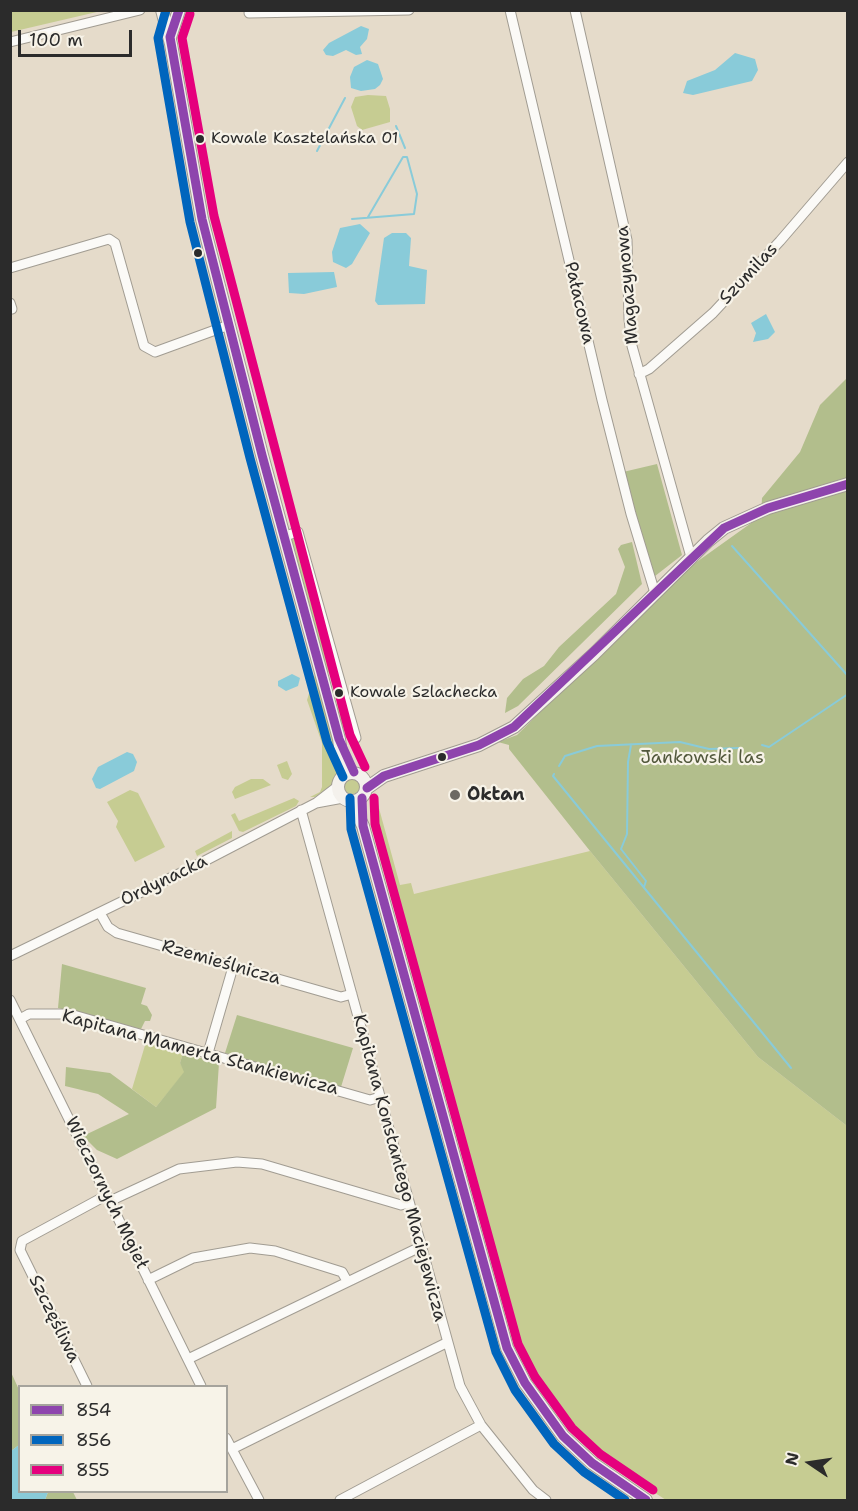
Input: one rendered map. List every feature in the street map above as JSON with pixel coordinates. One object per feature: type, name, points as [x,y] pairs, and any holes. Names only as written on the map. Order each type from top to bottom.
[{"type":"main road","points":[[162,10],[170,37],[197,194],[229,325],[339,739],[507,1348],[525,1383],[563,1436],[592,1463],[640,1499]]},
{"type":"main road","points":[[170,37],[179,10]]},
{"type":"main road","points":[[353,787],[479,745],[514,727],[594,654],[708,541],[737,521],[800,496],[848,484]]},
{"type":"street","points":[[10,42],[140,10]]},
{"type":"street","points":[[249,13],[409,10]]},
{"type":"street","name":"Pałacowa","points":[[510,10],[602,400],[631,514],[655,592]]},
{"type":"street","name":"Magazynowa","points":[[575,10],[627,240],[629,319],[639,374],[691,557]]},
{"type":"street","name":"Szumilas","points":[[639,374],[649,369],[713,313],[784,237],[848,162]]},
{"type":"street","points":[[10,268],[109,239],[115,243],[144,346],[155,352],[229,325]]},
{"type":"street","points":[[285,536],[298,532],[356,738]]},
{"type":"street","points":[[339,739],[343,738],[351,723]]},
{"type":"street","name":"Ordynacka","points":[[10,956],[100,913],[301,810],[353,787]]},
{"type":"street","name":"Kapitana Konstantego Maciejewicza","points":[[301,810],[446,1343],[460,1386],[481,1425],[533,1490],[546,1500]]},
{"type":"street","name":"Rzemieślnicza","points":[[100,913],[108,927],[117,933],[341,997],[352,994]]},
{"type":"street","points":[[208,1053],[233,967]]},
{"type":"street","name":"Wieczornych Mgieł","points":[[10,1000],[201,1385]]},
{"type":"street","name":"Kapitana Mamerta Stankiewicza","points":[[20,1019],[29,1014],[70,1014],[370,1100],[380,1097]]},
{"type":"street","name":"Szczęśliwa","points":[[87,1385],[20,1250],[22,1241],[108,1198],[179,1169],[237,1162],[262,1164],[401,1205],[409,1203]]},
{"type":"street","points":[[188,1359],[420,1247]]},
{"type":"street","points":[[148,1280],[193,1258],[250,1248],[275,1251],[342,1272],[347,1281]]},
{"type":"street","points":[[232,1449],[446,1343]]},
{"type":"street","points":[[340,1500],[481,1425]]},
{"type":"street","points":[[228,1442],[254,1499]]},
{"type":"green space","points":[[11,10],[101,10],[101,11],[11,32]]},
{"type":"green space","points":[[386,96],[390,109],[390,122],[362,130],[357,126],[351,107],[355,97]]},
{"type":"green space","name":"Jankowski las","points":[[847,378],[847,1126],[758,1057],[590,851],[509,749],[509,745],[498,742],[517,735],[677,576],[761,516],[762,498],[800,452],[820,405]]},
{"type":"green space","points":[[657,464],[682,555],[650,580],[623,472]]},
{"type":"green space","points":[[295,538],[298,541],[347,725],[343,734],[338,720],[337,700],[332,678],[323,664],[291,540]]},
{"type":"green space","points":[[632,542],[642,584],[518,706],[505,713],[507,698],[523,679],[544,666],[559,647],[616,594],[625,567],[618,549],[621,545]]},
{"type":"green space","points":[[316,671],[338,758],[338,774],[331,786],[315,797],[310,797],[320,792],[322,787],[322,743],[307,700]]},
{"type":"green space","points":[[287,761],[292,774],[288,780],[282,778],[277,765]]},
{"type":"green space","points":[[349,778],[355,778],[360,786],[358,792],[349,794],[344,789],[344,783]]},
{"type":"green space","points":[[251,779],[263,779],[271,785],[235,799],[232,792],[235,787]]},
{"type":"green space","points":[[130,790],[138,793],[165,847],[135,862],[116,827],[118,821],[107,802]]},
{"type":"green space","points":[[294,798],[299,801],[296,806],[243,832],[239,831],[231,815],[235,813],[239,821]]},
{"type":"green space","points":[[377,801],[400,885],[411,883],[414,894],[590,851],[758,1057],[847,1126],[847,1500],[666,1500],[612,1465],[572,1429],[546,1399],[512,1334],[374,814]]},
{"type":"green space","points":[[232,831],[232,838],[197,856],[195,851]]},
{"type":"green space","points":[[62,964],[146,988],[141,1004],[147,1006],[152,1015],[150,1021],[145,1021],[141,1029],[58,1008]]},
{"type":"green space","points":[[237,1015],[353,1048],[341,1087],[225,1053]]},
{"type":"green space","points":[[146,1042],[183,1053],[180,1063],[185,1072],[156,1107],[132,1089]]},
{"type":"green space","points":[[183,1053],[219,1063],[216,1108],[117,1159],[97,1150],[83,1136],[129,1114],[98,1094],[65,1086],[66,1067],[110,1073],[156,1107],[184,1072],[180,1063]]},
{"type":"green space","points":[[10,1370],[18,1388],[18,1446],[11,1451]]},
{"type":"green space","points":[[48,1493],[74,1493],[77,1500],[45,1500]]},
{"type":"water","points":[[361,26],[369,29],[367,39],[360,47],[362,54],[356,55],[346,50],[333,56],[326,55],[323,50],[329,43]]},
{"type":"water","points":[[735,53],[755,59],[758,70],[752,81],[693,95],[683,93],[687,81],[715,70]]},
{"type":"water","points":[[367,60],[378,64],[383,79],[380,85],[375,89],[361,91],[351,88],[350,77],[354,67]]},
{"type":"water","points":[[360,224],[370,233],[352,264],[346,268],[333,262],[332,252],[340,228]]},
{"type":"water","points":[[392,233],[406,233],[411,238],[409,266],[427,270],[425,304],[378,305],[375,301],[384,238]]},
{"type":"water","points":[[334,272],[337,287],[304,294],[289,293],[288,273]]},
{"type":"water","points":[[766,314],[775,332],[768,339],[753,342],[756,333],[751,323]]},
{"type":"water","points":[[292,674],[300,678],[298,686],[286,691],[278,686],[278,681]]},
{"type":"water","points":[[127,752],[133,754],[137,762],[134,771],[100,789],[96,788],[92,779],[98,767]]},
{"type":"water","points":[[18,1446],[18,1493],[48,1493],[45,1500],[11,1499],[11,1451]]},
{"type":"waterway","points":[[317,151],[345,98]]},
{"type":"waterway","points":[[396,126],[405,148]]},
{"type":"waterway","points":[[352,219],[414,214],[417,194],[407,157],[403,157],[368,217]]},
{"type":"waterway","points":[[732,546],[848,676]]},
{"type":"waterway","points":[[762,745],[769,747],[848,694]]},
{"type":"waterway","points":[[559,766],[565,756],[597,746],[680,742],[709,749],[739,748]]},
{"type":"waterway","points":[[631,745],[628,762],[627,834],[621,849],[646,881],[644,887]]},
{"type":"waterway","points":[[554,774],[553,776],[791,1068]]},
{"type":"transit line","name":"856","points":[[166,10],[158,38],[190,222],[250,458],[327,742],[343,777]]},
{"type":"transit line","name":"854","points":[[179,10],[170,37],[202,219],[262,455],[339,739],[354,772]]},
{"type":"transit line","name":"855","points":[[190,14],[182,38],[214,216],[350,735],[365,767]]},
{"type":"transit line","name":"854","points":[[367,788],[384,776],[479,745],[514,727],[724,528],[768,508],[848,484]]},
{"type":"transit line","name":"856","points":[[350,798],[351,829],[496,1352],[515,1390],[554,1444],[584,1472],[625,1500]]},
{"type":"transit line","name":"854","points":[[362,798],[363,826],[507,1348],[525,1383],[563,1436],[592,1463],[646,1500]]},
{"type":"transit line","name":"855","points":[[374,798],[375,824],[518,1344],[535,1377],[572,1428],[600,1454],[653,1490]]},
{"type":"place","name":"Kowale Kasztelańska 01","points":[[200,139]]},
{"type":"place","name":"Kowale Szlachecka","points":[[339,693]]},
{"type":"place","name":"Oktan","points":[[455,795]]}]
